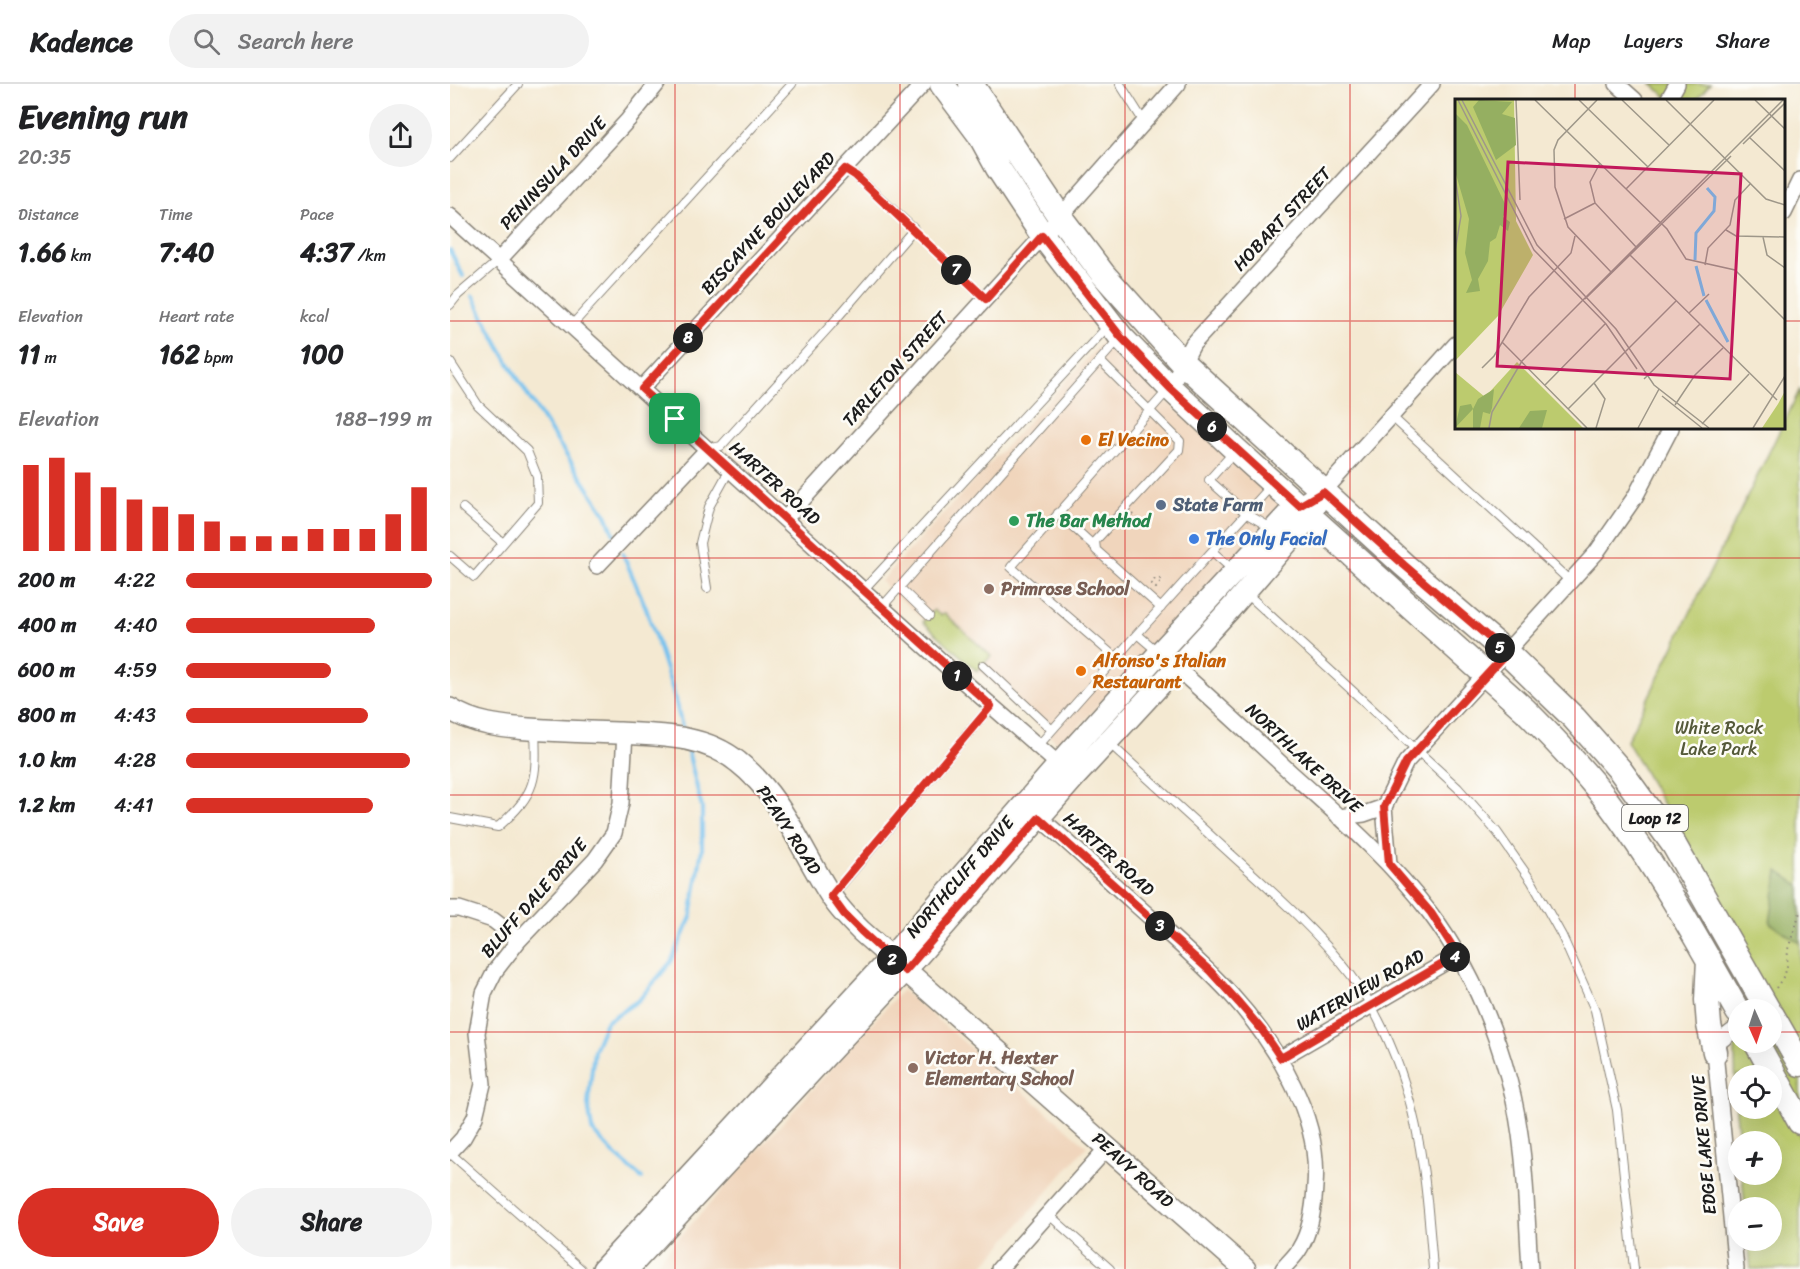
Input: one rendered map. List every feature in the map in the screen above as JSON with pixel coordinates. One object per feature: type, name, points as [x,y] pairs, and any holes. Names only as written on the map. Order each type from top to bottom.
[{"type":"main road","name":"Loop 12","points":[[942,84],[980,135],[998,168],[1042,236],[1116,330],[1170,388],[1236,450],[1486,674],[1558,744],[1605,797],[1651,863],[1731,999]]},
{"type":"main road","name":"Loop 12","points":[[970,84],[1060,217],[1103,274],[1183,363],[1404,565],[1507,653],[1574,718],[1620,770],[1674,845],[1762,999]]},
{"type":"main road","points":[[1708,959],[1707,1000],[1715,1052]]},
{"type":"main road","points":[[1782,1032],[1800,1064]]},
{"type":"main road","points":[[1762,1053],[1800,1122]]},
{"type":"street","name":"PENINSULA DRIVE","points":[[498,260],[628,120],[657,84]]},
{"type":"street","name":"BISCAYNE BOULEVARD","points":[[642,389],[923,84]]},
{"type":"street","name":"TARLETON STREET","points":[[785,519],[1178,84]]},
{"type":"street","name":"HOBART STREET","points":[[1170,388],[1193,344],[1432,84]]},
{"type":"street","points":[[1617,84],[1634,99]]},
{"type":"street","points":[[1669,99],[1677,84]]},
{"type":"street","points":[[1785,211],[1800,180]]},
{"type":"street","name":"HARTER ROAD","points":[[450,216],[991,706],[1066,771]]},
{"type":"street","name":"NORTHCLIFF DRIVE","points":[[628,1269],[1066,771],[1159,653],[1288,514],[1304,511],[1323,492],[1455,345]]},
{"type":"street","points":[[1389,864],[1384,807],[1406,762],[1596,553],[1635,497],[1670,429]]},
{"type":"street","points":[[597,566],[708,449]]},
{"type":"street","name":"NORTHCLIFF DRIVE","points":[[1066,771],[1107,741],[1176,667],[1302,526],[1304,511]]},
{"type":"street","name":"NORTHLAKE DRIVE","points":[[1159,653],[1389,864],[1431,913],[1458,955],[1497,1039],[1510,1082],[1520,1140],[1530,1269]]},
{"type":"street","name":"PEAVY ROAD","points":[[450,709],[477,721],[507,727],[664,735],[695,741],[720,750],[738,762],[767,789],[844,914],[1245,1269]]},
{"type":"street","name":"BLUFF DALE DRIVE","points":[[450,1153],[463,1138],[475,1117],[483,1084],[477,1033],[484,993],[495,971],[519,940],[595,860],[614,833],[621,803],[625,733]]},
{"type":"street","points":[[1339,817],[1364,814],[1384,807]]},
{"type":"street","name":"HARTER ROAD","points":[[1031,811],[1210,971],[1262,1030],[1281,1058],[1302,1102],[1316,1156],[1314,1201],[1309,1227],[1300,1249],[1283,1269]]},
{"type":"street","points":[[450,909],[459,909],[493,920],[519,940]]},
{"type":"street","name":"WATERVIEW ROAD","points":[[1281,1058],[1458,955]]},
{"type":"street","name":"NORTHCLIFF DRIVE","points":[[603,1269],[898,964]]},
{"type":"street","name":"EDGE LAKE DRIVE","points":[[1728,1035],[1720,1041],[1715,1052],[1736,1269]]},
{"type":"street","points":[[999,1269],[1108,1147]]},
{"type":"lane","points":[[450,158],[518,84]]},
{"type":"lane","points":[[571,326],[792,84]]},
{"type":"lane","points":[[1120,84],[1144,122]]},
{"type":"lane","points":[[708,449],[722,446],[831,326],[914,229],[856,176],[845,169]]},
{"type":"lane","points":[[450,305],[458,295],[498,260]]},
{"type":"lane","points":[[882,607],[1100,361],[1116,330]]},
{"type":"lane","points":[[864,590],[1116,330]]},
{"type":"lane","points":[[1094,546],[1095,542],[1179,450],[1180,441],[1100,361]]},
{"type":"lane","points":[[450,363],[478,405],[527,451],[537,476],[538,503],[474,577],[450,556]]},
{"type":"lane","points":[[1116,658],[1011,567],[1170,388]]},
{"type":"lane","points":[[1391,416],[1570,582]]},
{"type":"lane","points":[[1236,450],[1209,480],[1247,514],[1274,529]]},
{"type":"lane","points":[[707,588],[700,543],[709,507],[730,469]]},
{"type":"lane","points":[[1038,746],[1273,483]]},
{"type":"lane","points":[[463,508],[503,543]]},
{"type":"lane","points":[[1058,513],[1161,608]]},
{"type":"lane","points":[[1213,552],[1235,572]]},
{"type":"lane","points":[[899,587],[929,615]]},
{"type":"lane","points":[[1245,591],[1458,788],[1497,832],[1526,873],[1563,936],[1595,1010],[1617,1110],[1634,1269]]},
{"type":"lane","points":[[1137,634],[1159,653]]},
{"type":"lane","points":[[983,665],[1052,729]]},
{"type":"lane","points":[[831,896],[991,706]]},
{"type":"lane","points":[[450,818],[498,827],[511,816],[531,790],[537,766],[535,729]]},
{"type":"lane","points":[[1107,741],[1272,892],[1326,945],[1352,977],[1371,1006],[1405,1084],[1421,1148],[1433,1269]]},
{"type":"lane","points":[[450,1153],[581,1269]]},
{"type":"lane","points":[[1048,1214],[1110,1269]]},
{"type":"path","points":[[914,229],[986,299]]},
{"type":"path","points":[[1139,520],[1132,514],[1130,516],[1140,525]]},
{"type":"path","points":[[1155,579],[1151,583],[1156,588],[1161,578]]},
{"type":"path","points":[[1772,999],[1788,966],[1788,950],[1800,912]]},
{"type":"shaded area","points":[[1102,342],[1282,506],[1061,746],[881,581]]},
{"type":"shaded area","name":"Victor H. Hexter Elementary School","points":[[902,990],[1087,1146],[981,1269],[651,1269]]},
{"type":"green space","points":[[1652,84],[1710,84],[1697,99],[1669,99]]},
{"type":"green space","name":"White Rock Lake Park","points":[[1800,389],[1800,1269],[1751,1269],[1749,1251],[1782,1251],[1782,1197],[1744,1197],[1743,1185],[1782,1185],[1782,1131],[1738,1131],[1737,1119],[1782,1119],[1782,1065],[1735,1065],[1735,1053],[1782,1053],[1782,999],[1734,999],[1733,928],[1627,741],[1781,429],[1785,429],[1785,421]]},
{"type":"green space","points":[[934,610],[941,616],[944,613],[991,656],[977,671],[923,622]]},
{"type":"green space","points":[[1778,871],[1800,886],[1800,943],[1770,923]]},
{"type":"waterway","points":[[450,250],[463,276]]},
{"type":"waterway","points":[[473,296],[503,353],[553,435],[606,515],[614,534]]},
{"type":"waterway","points":[[623,554],[646,608],[673,691],[682,727]]},
{"type":"waterway","points":[[642,1178],[613,1153],[592,1130],[588,1104],[594,1050],[606,1022],[639,1000],[671,962],[691,917],[702,849],[702,808],[688,751]]},
{"type":"place","name":"El Vecino","points":[[1086,440]]},
{"type":"place","name":"State Farm","points":[[1161,505]]},
{"type":"place","name":"The Bar Method","points":[[1014,521]]},
{"type":"place","name":"The Only Facial","points":[[1194,539]]},
{"type":"place","name":"Primrose School","points":[[989,589]]},
{"type":"place","name":"Alfonso's Italian Restaurant","points":[[1081,671]]},
{"type":"place","name":"Victor H. Hexter Elementary School","points":[[913,1068]]},
{"type":"route","points":[[845,169],[856,176],[914,229],[986,299],[1042,236],[1121,337],[1170,388],[1273,483],[1299,506],[1323,492],[1507,653],[1406,762],[1384,807],[1389,864],[1431,913],[1458,955],[1281,1058],[1262,1030],[1210,971],[1039,818],[905,971],[844,914],[831,896],[991,706],[675,419],[642,389],[845,169]]}]
